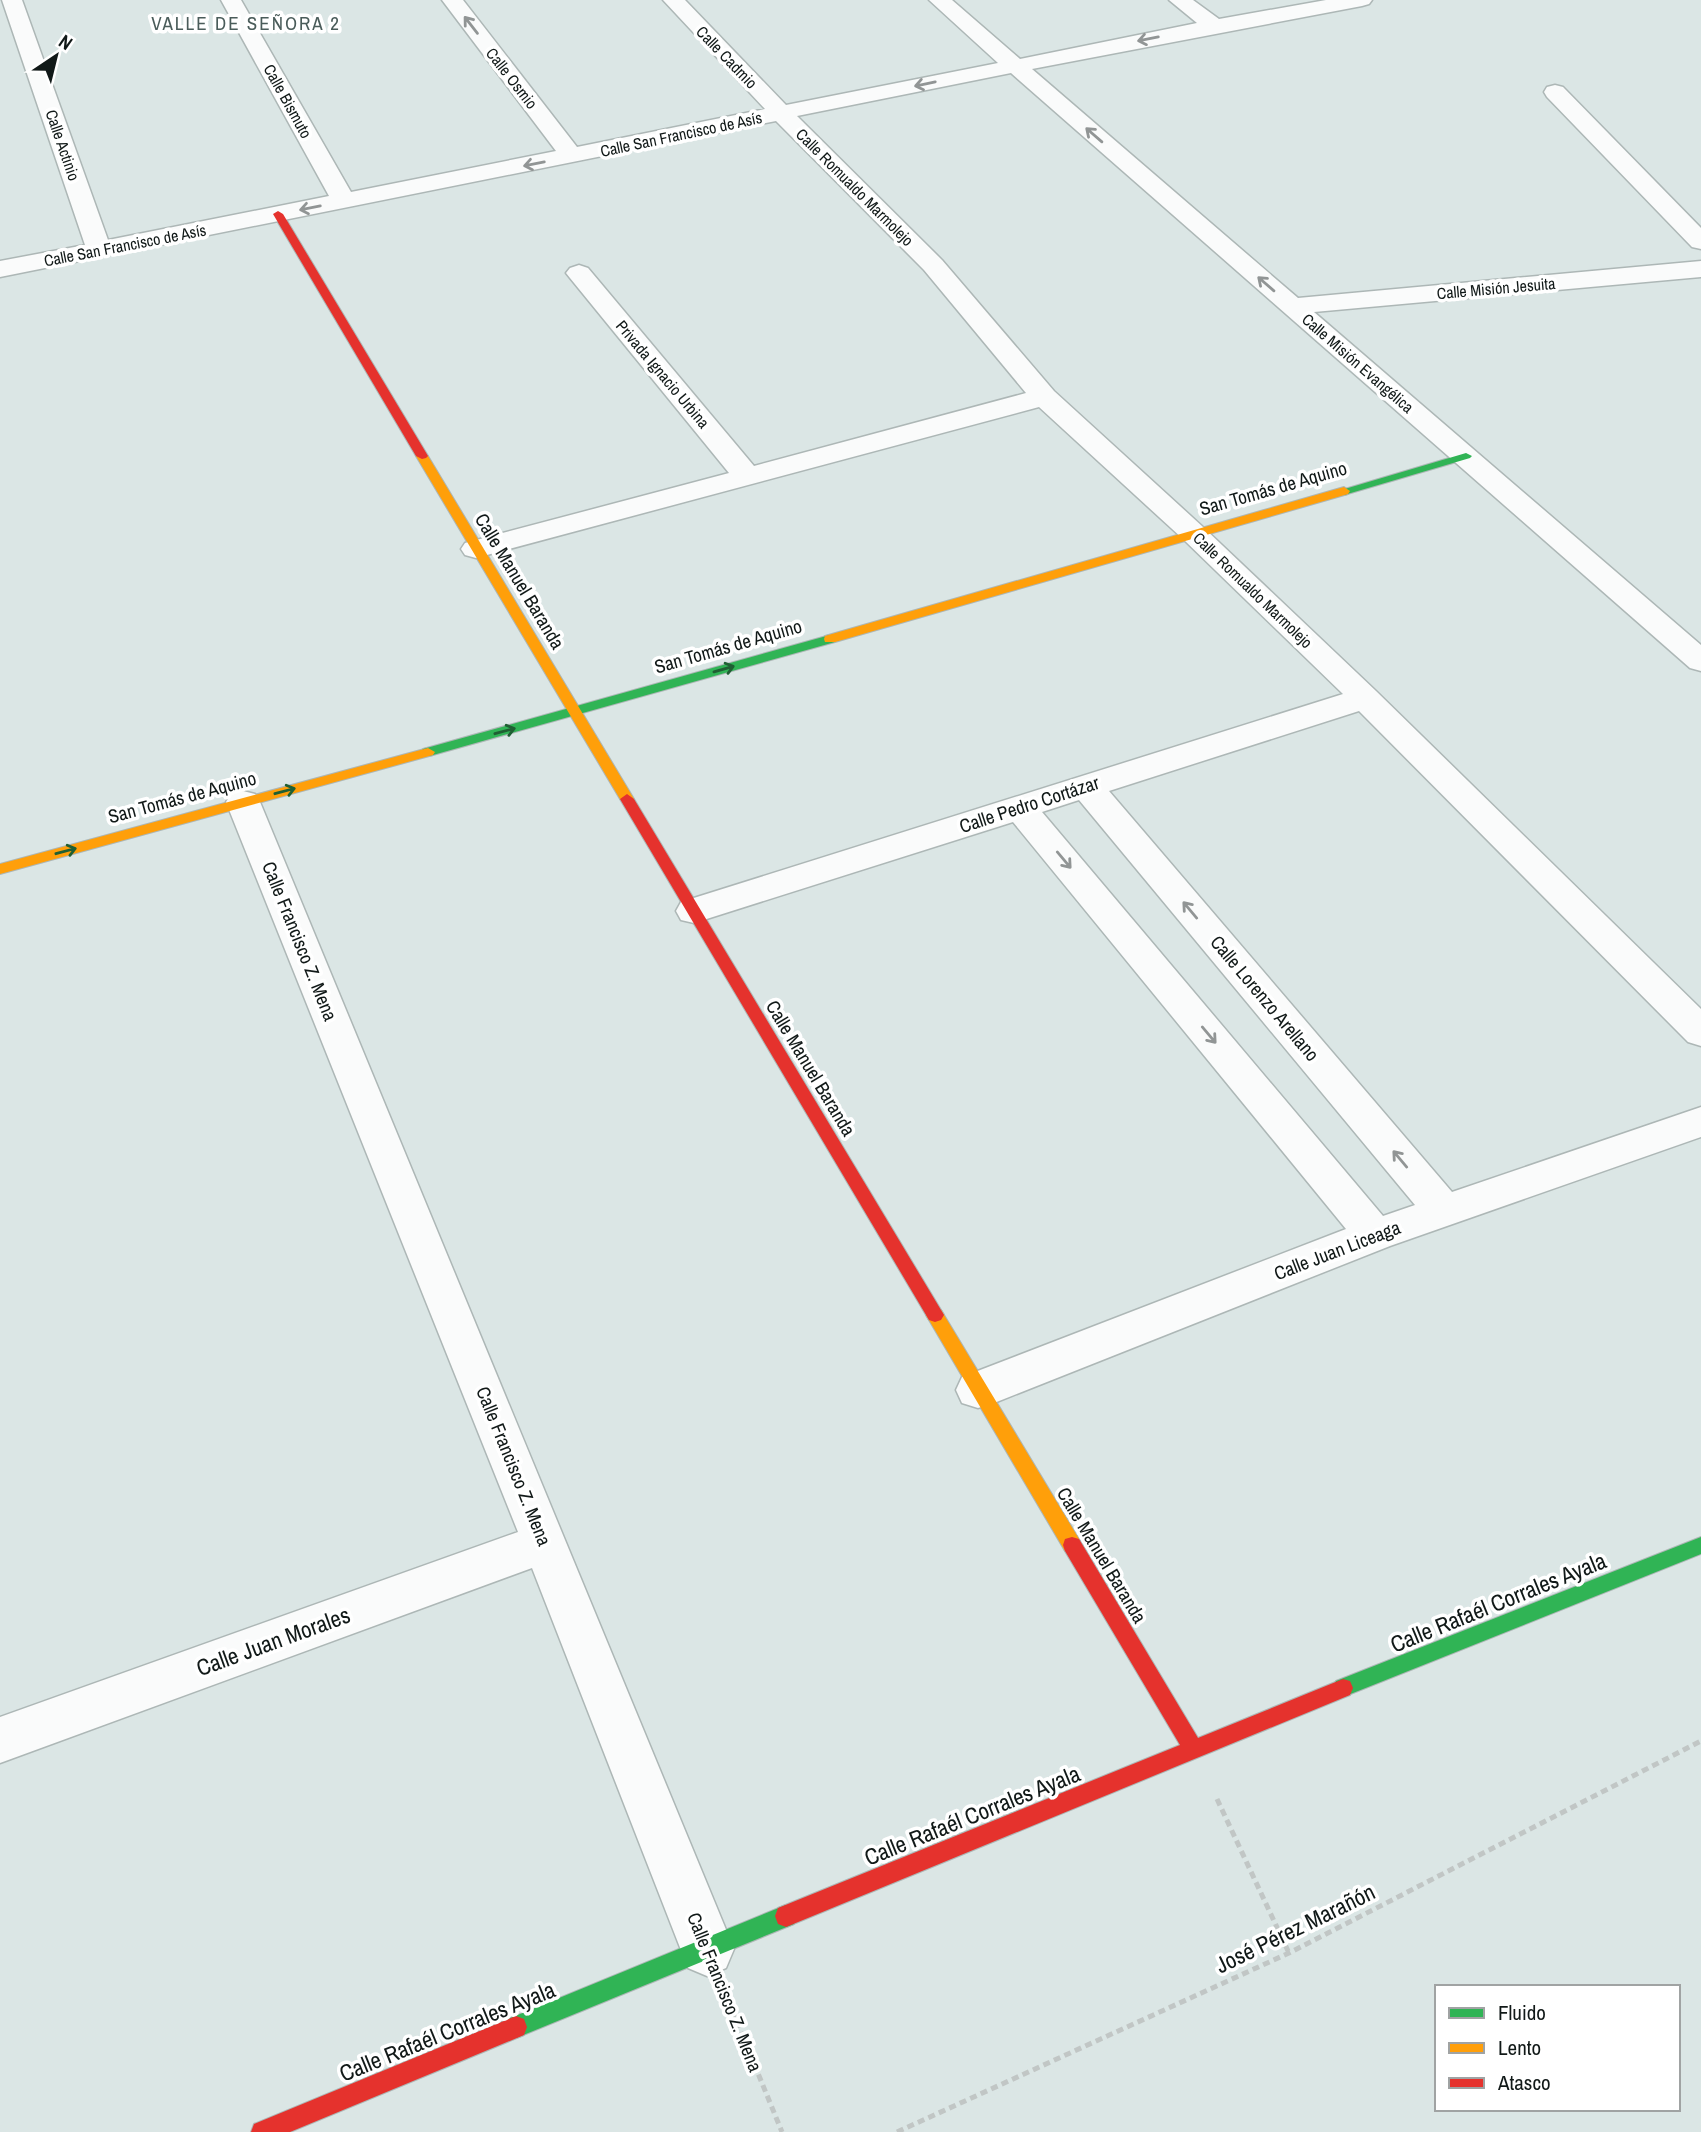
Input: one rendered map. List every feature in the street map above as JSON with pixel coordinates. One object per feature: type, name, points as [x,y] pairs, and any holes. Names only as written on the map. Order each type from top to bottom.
[{"type":"street","name":"Calle Actinio","points":[[12,0],[99,250]]},
{"type":"street","name":"Calle Bismuto","points":[[231,0],[344,201]]},
{"type":"street","name":"Calle Osmio","points":[[452,0],[572,156]]},
{"type":"street","name":"Calle Cadmio","points":[[673,0],[781,113]]},
{"type":"street","name":"Calle Misión Evangélica","points":[[939,0],[1701,661]]},
{"type":"street","points":[[1179,0],[1214,26],[1272,0]]},
{"type":"street","name":"Calle San Francisco de Asís","points":[[0,269],[1214,26],[1363,0]]},
{"type":"street","points":[[1555,92],[1701,242]]},
{"type":"street","name":"Calle Romualdo Marmolejo","points":[[781,113],[933,265],[1044,397],[1194,533],[1365,698],[1701,1032]]},
{"type":"street","name":"Calle Manuel Baranda","points":[[278,214],[475,549],[1193,1748]]},
{"type":"street","name":"Calle Misión Jesuita","points":[[1292,306],[1701,270]]},
{"type":"street","name":"Privada Ignacio Urbina","points":[[579,273],[746,475]]},
{"type":"street","points":[[475,549],[1044,397]]},
{"type":"street","name":"San Tomás de Aquino","points":[[0,869],[575,712],[1466,456]]},
{"type":"street","name":"Calle Pedro Cortázar","points":[[694,911],[1365,698]]},
{"type":"street","name":"Calle Lorenzo Arellano","points":[[1085,785],[1444,1212]]},
{"type":"street","name":"Calle Francisco Z. Mena","points":[[243,802],[707,1949]]},
{"type":"street","points":[[1020,808],[1375,1235]]},
{"type":"street","name":"Calle Juan Liceaga","points":[[978,1390],[1375,1235],[1701,1122]]},
{"type":"street","name":"Calle Juan Morales","points":[[0,1740],[545,1543]]},
{"type":"street","name":"Calle Rafaél Corrales Ayala","points":[[262,2132],[1193,1748],[1701,1545]]},
{"type":"path","name":"José Pérez Marañón","points":[[897,2132],[1289,1953],[1701,1741]]},
{"type":"path","points":[[1193,1748],[1289,1953]]},
{"type":"path","name":"Calle Francisco Z. Mena","points":[[707,1949],[782,2132]]},
{"type":"traffic: fast","points":[[1344,491],[1466,456]]},
{"type":"traffic: fast","points":[[428,752],[830,639]]},
{"type":"traffic: fast","points":[[1343,1688],[1701,1545]]},
{"type":"traffic: fast","points":[[516,2027],[786,1916]]},
{"type":"traffic: slow","points":[[422,456],[627,799]]},
{"type":"traffic: slow","points":[[830,639],[1344,491]]},
{"type":"traffic: slow","points":[[0,869],[428,752]]},
{"type":"traffic: slow","points":[[935,1315],[1072,1545]]},
{"type":"traffic: jam","points":[[278,214],[422,456]]},
{"type":"traffic: jam","points":[[627,799],[935,1315]]},
{"type":"traffic: jam","points":[[1072,1545],[1193,1748]]},
{"type":"traffic: jam","points":[[786,1916],[1343,1688]]},
{"type":"traffic: jam","points":[[262,2132],[516,2027]]},
{"type":"district","name":"VALLE DE SEÑORA 2","points":[[246,23]]}]
